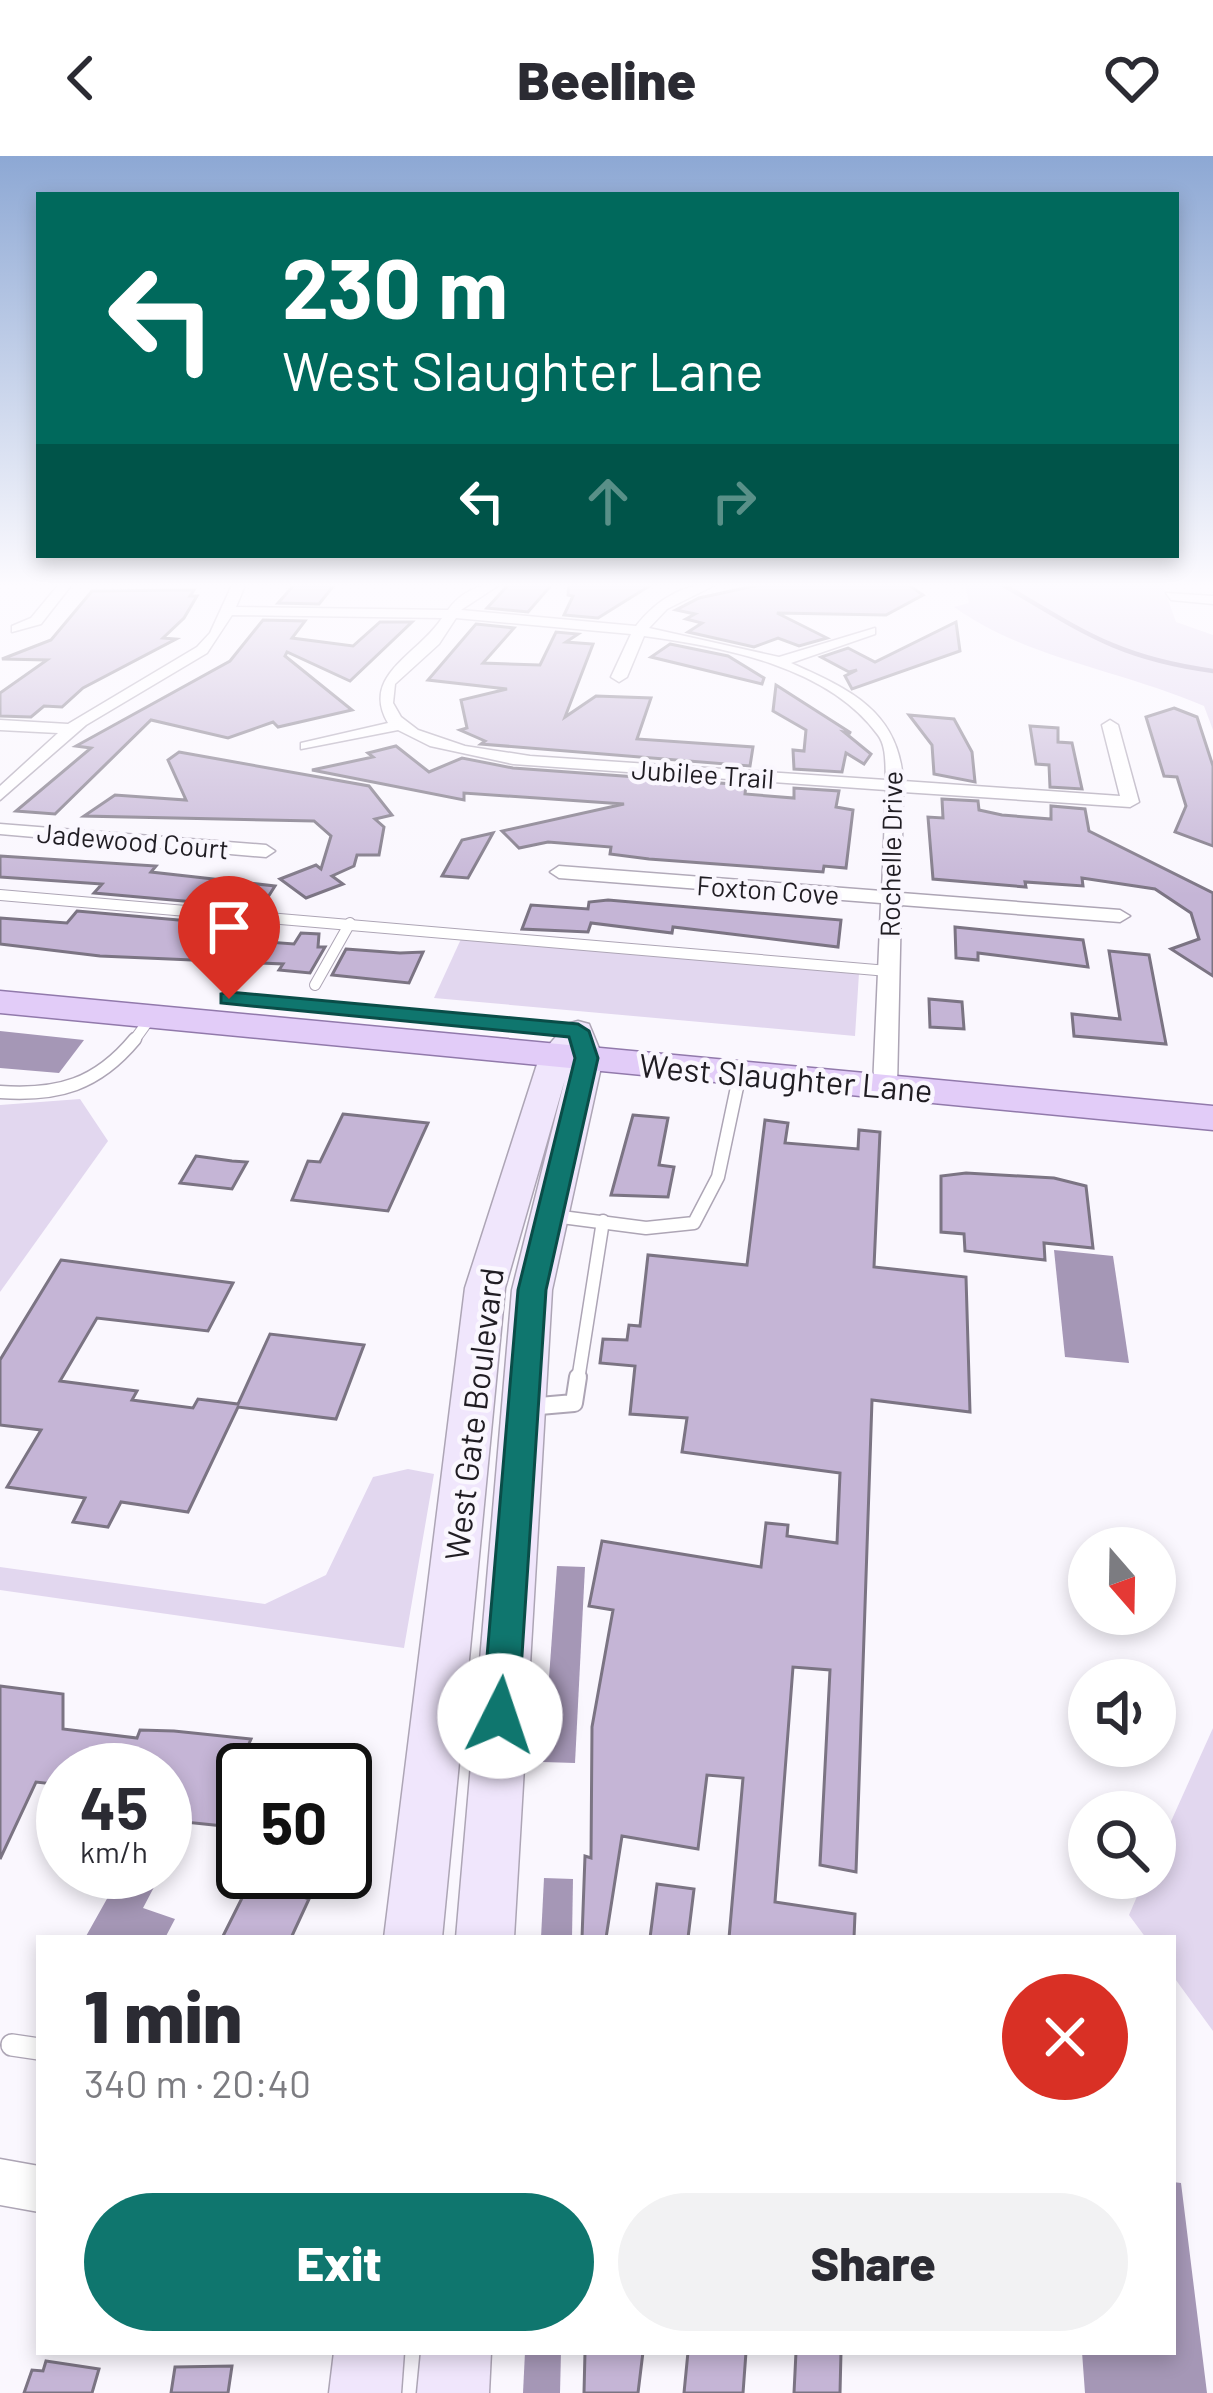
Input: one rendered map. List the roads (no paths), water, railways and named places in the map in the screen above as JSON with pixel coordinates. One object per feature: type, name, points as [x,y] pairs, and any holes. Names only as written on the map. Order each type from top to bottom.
[{"type":"main road","name":"West Slaughter Lane","points":[[0,978],[574,1048],[740,1073],[886,1073],[1213,1118]]},
{"type":"main road","name":"West Slaughter Lane","points":[[0,1002],[886,1073],[1213,1090]]},
{"type":"main road","name":"West Gate Boulevard","points":[[485,1935],[532,1290],[574,1048]]},
{"type":"main road","name":"West Gate Boulevard","points":[[413,1935],[466,1451],[495,1243],[574,1048]]},
{"type":"main road","points":[[466,1451],[520,1428]]},
{"type":"main road","points":[[365,2393],[369,2355]]},
{"type":"main road","points":[[453,2393],[456,2355]]},
{"type":"street","points":[[0,795],[70,728],[139,687]]},
{"type":"street","points":[[307,746],[399,725],[386,703],[388,687]]},
{"type":"street","name":"Rochelle Drive","points":[[824,687],[873,717],[891,744],[894,786],[886,1073]]},
{"type":"street","points":[[0,725],[70,728]]},
{"type":"street","name":"Jubilee Trail","points":[[399,725],[453,748],[494,757],[1130,802],[1111,725]]},
{"type":"street","name":"Jadewood Court","points":[[0,829],[266,851]]},
{"type":"street","name":"Foxton Cove","points":[[560,872],[1120,916]]},
{"type":"street","points":[[0,2182],[36,2188]]},
{"type":"lane","points":[[0,895],[888,971]]},
{"type":"lane","points":[[315,985],[350,923]]},
{"type":"lane","points":[[0,1092],[44,1094],[92,1081],[116,1065],[151,1017]]},
{"type":"lane","points":[[547,1215],[668,1228],[694,1222],[711,1204],[740,1073]]},
{"type":"lane","points":[[520,1428],[574,1403],[603,1221]]},
{"type":"lane","points":[[12,2045],[36,2049]]}]
